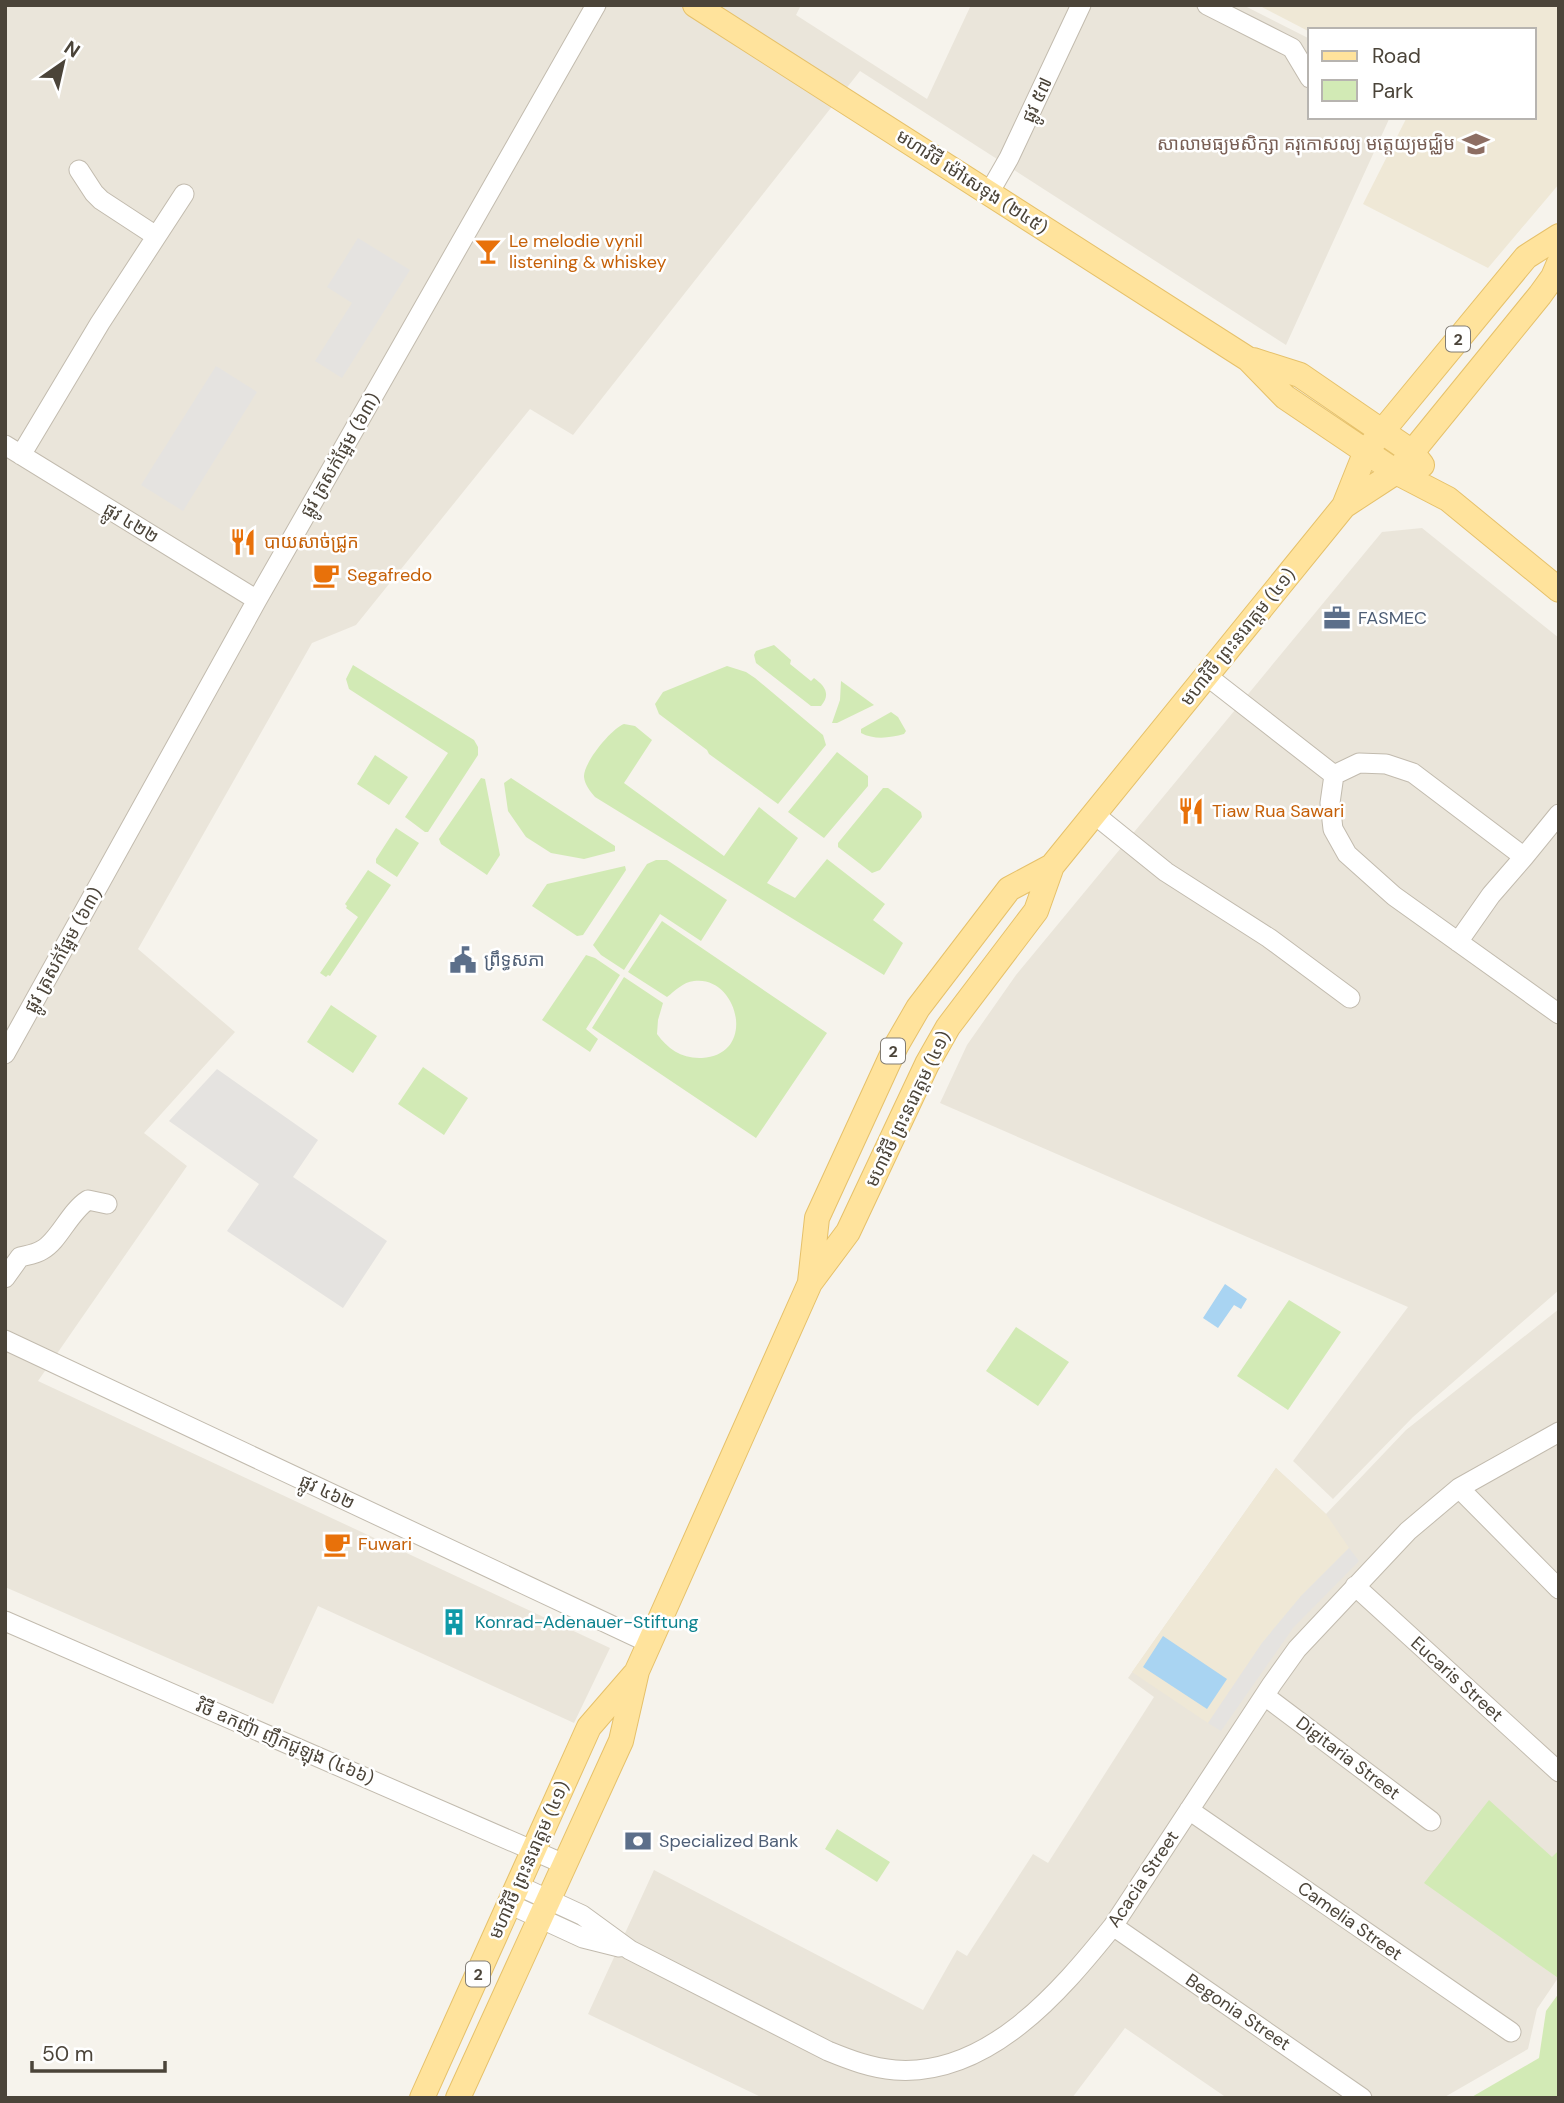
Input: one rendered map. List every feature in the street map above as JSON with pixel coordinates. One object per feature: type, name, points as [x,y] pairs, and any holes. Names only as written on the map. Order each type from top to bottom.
[{"type":"main road","name":"មហាវិថី ម៉ៅសេទុង (២៤៥)","points":[[695,5],[1248,359],[1285,397],[1396,472],[1448,499]]},
{"type":"main road","name":"មហាវិថី ព្រះនរោត្តម (៤១)","points":[[458,2098],[621,1741],[637,1671],[810,1283],[848,1232],[927,1064],[962,1007],[1036,911],[1052,866],[1344,506],[1366,451],[1526,257],[1559,236]]},
{"type":"main road","name":"មហាវិថី ព្រះនរោត្តម (៤១)","points":[[1344,506],[1396,472],[1540,295],[1559,263]]},
{"type":"main road","name":"មហាវិថី ម៉ៅសេទុង (២៤៥)","points":[[1248,359],[1300,375],[1383,431],[1412,452],[1448,499]]},
{"type":"main road","points":[[1448,499],[1559,590]]},
{"type":"main road","name":"មហាវិថី ព្រះនរោត្តម (៤១)","points":[[810,1283],[817,1218],[858,1126],[907,1027],[933,986],[1009,890],[1052,866]]},
{"type":"main road","name":"មហាវិថី ព្រះនរោត្តម (៤១)","points":[[422,2098],[589,1727],[637,1671]]},
{"type":"street","name":"ផ្លូវ ត្រសក់ផ្អែម (៦៣)","points":[[5,1054],[257,600],[596,5]]},
{"type":"street","name":"ផ្លូវ ៥៧","points":[[989,193],[1009,158],[1081,5]]},
{"type":"street","points":[[1207,5],[1293,48],[1308,74]]},
{"type":"street","points":[[79,170],[102,200],[156,236]]},
{"type":"street","points":[[13,450],[184,194]]},
{"type":"street","name":"ផ្លូវ ៤២២","points":[[13,450],[257,600]]},
{"type":"street","points":[[1207,676],[1334,775]]},
{"type":"street","points":[[1334,775],[1359,762],[1386,764],[1413,773],[1524,857]]},
{"type":"street","points":[[1334,775],[1330,803],[1333,830],[1347,854],[1394,896],[1559,1014]]},
{"type":"street","points":[[1094,814],[1166,872],[1269,938],[1350,998]]},
{"type":"street","points":[[1458,942],[1491,895],[1559,814]]},
{"type":"street","points":[[5,1278],[20,1256],[40,1252],[48,1247],[78,1206],[88,1200],[107,1204]]},
{"type":"street","name":"ផ្លូវ ៤៦២","points":[[5,1340],[649,1643]]},
{"type":"street","name":"Acacia Street","points":[[513,1895],[630,1950],[828,2051],[862,2064],[896,2070],[938,2067],[980,2051],[1017,2027],[1055,1995],[1113,1926],[1297,1649],[1355,1586],[1408,1531],[1459,1488],[1559,1432]]},
{"type":"street","points":[[1459,1488],[1559,1589]]},
{"type":"street","name":"Eucaris Street","points":[[1355,1586],[1559,1772]]},
{"type":"street","name":"វិថី ឧកញ៉ា ញឹកជូឡុង (៤៦៦)","points":[[5,1621],[564,1864]]},
{"type":"street","name":"Digitaria Street","points":[[1265,1696],[1431,1821]]},
{"type":"street","name":"Camelia Street","points":[[1189,1810],[1511,2032]]},
{"type":"street","name":"Begonia Street","points":[[1113,1926],[1362,2098]]},
{"type":"shaded area","points":[[5,5],[801,5],[796,15],[927,99],[971,5],[1243,5],[1308,38],[1308,119],[1389,119],[1286,345],[860,71],[573,435],[530,409],[356,625],[312,643],[138,949],[235,1032],[144,1133],[187,1166],[38,1381],[610,1648],[574,1723],[318,1606],[273,1704],[5,1587]]},
{"type":"shaded area","name":"សាលាមធ្យមសិក្សា គរុកោសល្យ មត្តេយ្យមជ្ឈិម","points":[[1258,5],[1559,5],[1559,184],[1488,268],[1363,204],[1406,119],[1536,119],[1536,28],[1308,28],[1308,31]]},
{"type":"shaded area","points":[[358,238],[410,270],[342,378],[315,361],[352,303],[327,287]]},
{"type":"shaded area","points":[[216,366],[257,392],[183,511],[141,485]]},
{"type":"shaded area","points":[[1422,528],[1559,638],[1559,1290],[1413,1417],[1333,1499],[1293,1461],[1408,1307],[940,1103],[967,1045],[1016,975],[1382,532]]},
{"type":"shaded area","points":[[217,1069],[318,1140],[293,1177],[387,1241],[343,1308],[227,1231],[259,1184],[169,1121]]},
{"type":"shaded area","points":[[1559,1309],[1559,1850],[1553,1857],[1425,1882],[1558,1978],[1537,2009],[1528,2049],[1443,2098],[1227,2098],[1125,2028],[1072,2098],[763,2098],[588,2014],[654,1870],[923,2010],[957,1950],[967,1956],[1033,1854],[1048,1863],[1154,1697],[1128,1678],[1276,1468],[1326,1514],[1406,1430]]},
{"type":"shaded area","points":[[1276,1468],[1326,1514],[1349,1548],[1301,1596],[1262,1643],[1208,1723],[1132,1672]]},
{"type":"shaded area","points":[[1349,1548],[1359,1561],[1293,1628],[1221,1731],[1208,1723],[1262,1643],[1301,1596]]},
{"type":"green space","points":[[774,645],[791,660],[790,664],[811,681],[814,678],[824,687],[826,698],[821,706],[811,706],[756,663],[756,651]]},
{"type":"green space","points":[[353,665],[474,740],[478,747],[478,755],[428,832],[405,817],[448,753],[349,689],[346,679]]},
{"type":"green space","points":[[727,666],[755,678],[823,735],[826,745],[778,804],[659,714],[655,704],[663,692]]},
{"type":"green space","points":[[841,681],[874,705],[832,723],[840,700]]},
{"type":"green space","points":[[891,712],[898,717],[906,731],[904,734],[882,738],[861,733],[861,729]]},
{"type":"green space","points":[[624,724],[635,726],[652,740],[624,783],[724,856],[759,807],[798,838],[767,883],[795,898],[827,859],[885,904],[873,920],[903,943],[884,975],[595,797],[585,783],[588,763],[599,747]]},
{"type":"green space","points":[[837,752],[868,776],[868,786],[824,838],[788,812]]},
{"type":"green space","points":[[375,755],[408,777],[389,805],[357,784]]},
{"type":"green space","points":[[481,778],[485,779],[500,855],[487,875],[441,844],[439,839]]},
{"type":"green space","points":[[511,778],[615,846],[615,851],[584,859],[551,853],[526,837],[508,811],[504,783]]},
{"type":"green space","points":[[883,788],[888,788],[921,812],[922,817],[880,870],[872,873],[838,847],[838,843]]},
{"type":"green space","points":[[396,828],[419,843],[397,877],[376,863]]},
{"type":"green space","points":[[656,860],[667,860],[727,900],[701,941],[660,914],[624,970],[601,955],[593,945],[647,864]]},
{"type":"green space","points":[[625,866],[626,870],[583,935],[577,936],[532,906],[547,884]]},
{"type":"green space","points":[[368,870],[391,885],[330,976],[326,977],[320,973],[358,917],[346,908],[345,904]]},
{"type":"green space","points":[[662,921],[827,1033],[756,1138],[592,1028],[624,977],[663,1003],[657,1034],[676,1052],[688,1057],[702,1058],[720,1054],[731,1044],[736,1031],[736,1016],[731,1002],[722,990],[709,982],[694,981],[683,985],[667,997],[628,972]]},
{"type":"green space","points":[[586,955],[620,975],[586,1029],[598,1039],[590,1052],[542,1020]]},
{"type":"green space","points":[[331,1005],[377,1036],[353,1073],[307,1042]]},
{"type":"green space","points":[[423,1067],[468,1098],[444,1135],[398,1104]]},
{"type":"green space","points":[[1289,1300],[1341,1332],[1288,1410],[1237,1376]]},
{"type":"green space","points":[[1016,1327],[1069,1362],[1038,1406],[986,1371]]},
{"type":"green space","points":[[1489,1800],[1552,1857],[1559,1850],[1558,1978],[1424,1883]]},
{"type":"green space","points":[[837,1829],[890,1862],[877,1882],[825,1849]]},
{"type":"green space","points":[[1559,1993],[1559,2098],[1470,2098],[1539,2058],[1546,2011]]},
{"type":"water","points":[[1225,1284],[1247,1299],[1241,1309],[1234,1305],[1218,1328],[1203,1318]]},
{"type":"water","points":[[1163,1636],[1227,1679],[1207,1709],[1143,1667]]},
{"type":"place","name":"សាលាមធ្យមសិក្សា គរុកោសល្យ មត្តេយ្យមជ្ឈិម","points":[[1476,144]]},
{"type":"place","name":"Le melodie vynil listening & whiskey","points":[[488,251]]},
{"type":"place","name":"បាយសាច់ជ្រូក","points":[[243,542]]},
{"type":"place","name":"Segafredo","points":[[326,575]]},
{"type":"place","name":"FASMEC","points":[[1337,618]]},
{"type":"place","name":"Tiaw Rua Sawari","points":[[1191,811]]},
{"type":"place","name":"ព្រឹទ្ធសភា","points":[[463,960]]},
{"type":"place","name":"Fuwari","points":[[337,1544]]},
{"type":"place","name":"Konrad-Adenauer-Stiftung","points":[[454,1622]]},
{"type":"place","name":"Specialized Bank","points":[[638,1841]]}]
